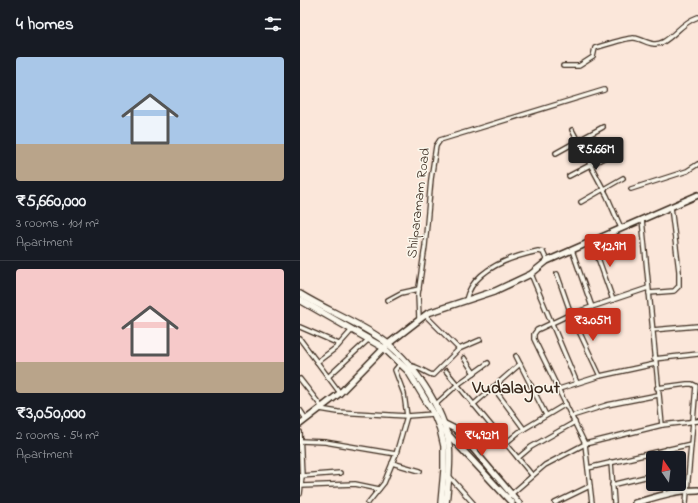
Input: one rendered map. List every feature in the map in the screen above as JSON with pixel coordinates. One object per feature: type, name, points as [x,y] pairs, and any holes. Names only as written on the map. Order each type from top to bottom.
[{"type":"main road","points":[[300,294],[356,324],[386,346],[410,366],[419,376],[444,423],[444,470],[441,503]]},
{"type":"main road","points":[[300,300],[352,330],[386,346],[408,372],[443,430],[449,447],[446,503]]},
{"type":"street","points":[[563,66],[579,66],[593,57],[595,48],[628,39],[634,38],[653,44],[663,42],[687,21],[698,17]]},
{"type":"street","name":"Shilparamam Road","points":[[420,319],[419,289],[434,156],[436,146],[440,140],[604,90]]},
{"type":"street","points":[[556,153],[603,127]]},
{"type":"street","points":[[572,130],[604,190],[621,228]]},
{"type":"street","points":[[569,176],[615,152]]},
{"type":"street","points":[[631,189],[687,171],[698,164]]},
{"type":"street","points":[[581,202],[623,178]]},
{"type":"street","points":[[300,424],[340,393],[386,346],[425,315],[495,290],[531,274],[547,261],[698,195]]},
{"type":"street","points":[[649,293],[674,291],[679,286],[679,271],[671,207]]},
{"type":"street","points":[[642,220],[654,364],[662,425]]},
{"type":"street","points":[[592,241],[613,300]]},
{"type":"street","points":[[572,250],[592,307]]},
{"type":"street","points":[[466,300],[472,285],[495,265],[538,251],[542,252],[547,261]]},
{"type":"street","points":[[531,274],[577,384]]},
{"type":"street","points":[[557,274],[571,314],[600,376]]},
{"type":"street","points":[[592,503],[585,444],[534,336],[537,330],[571,314],[648,288]]},
{"type":"street","points":[[388,300],[401,293],[419,289]]},
{"type":"street","points":[[425,315],[459,349]]},
{"type":"street","points":[[652,330],[698,326]]},
{"type":"street","points":[[300,327],[339,344]]},
{"type":"street","points":[[317,362],[339,344],[352,330]]},
{"type":"street","points":[[300,339],[340,393]]},
{"type":"street","points":[[328,377],[369,339]]},
{"type":"street","points":[[410,366],[420,368],[433,375],[459,349],[480,340]]},
{"type":"street","points":[[654,359],[698,354]]},
{"type":"street","points":[[516,356],[546,415]]},
{"type":"street","points":[[464,358],[474,373]]},
{"type":"street","points":[[434,406],[457,386],[488,363]]},
{"type":"street","points":[[368,503],[384,483],[396,454],[407,416],[404,394],[395,370],[400,364]]},
{"type":"street","points":[[473,405],[520,364]]},
{"type":"street","points":[[559,389],[600,376],[654,364]]},
{"type":"street","points":[[446,371],[532,475]]},
{"type":"street","points":[[300,379],[320,407],[338,412],[407,416],[434,414]]},
{"type":"street","points":[[657,388],[687,384],[695,385],[696,389],[686,503]]},
{"type":"street","points":[[493,388],[524,429]]},
{"type":"street","points":[[572,416],[614,404],[658,395]]},
{"type":"street","points":[[506,443],[524,429],[566,404]]},
{"type":"street","points":[[300,410],[306,419]]},
{"type":"street","points":[[510,500],[532,475],[545,465],[585,444],[662,425],[698,421]]},
{"type":"street","points":[[438,422],[444,423],[454,429],[471,445],[510,500]]},
{"type":"street","points":[[518,458],[531,447],[575,422]]},
{"type":"street","points":[[443,430],[510,500],[519,503]]},
{"type":"street","points":[[300,432],[300,494]]},
{"type":"street","points":[[301,441],[325,442],[396,454]]},
{"type":"street","points":[[588,468],[691,444]]},
{"type":"street","points":[[611,462],[614,503]]},
{"type":"street","points":[[392,463],[420,471]]},
{"type":"street","points":[[301,476],[340,473]]},
{"type":"street","points":[[448,475],[473,503]]},
{"type":"street","points":[[612,485],[646,477]]},
{"type":"street","points":[[301,486],[355,484],[379,489]]},
{"type":"street","points":[[555,503],[590,486]]},
{"type":"street","points":[[635,503],[665,494],[688,490],[698,490]]},
{"type":"district","name":"Vudalayout","points":[[516,389]]}]
